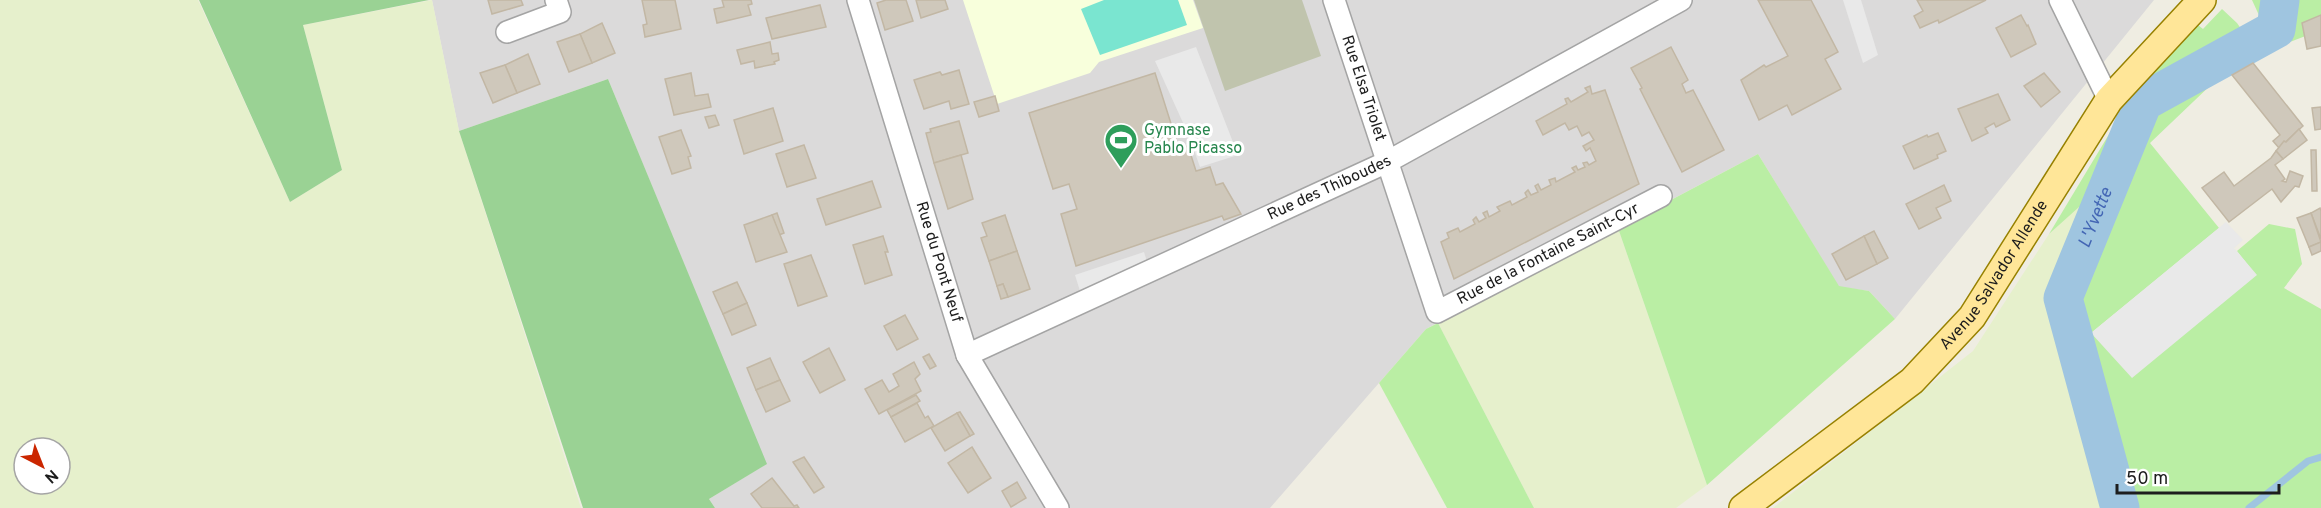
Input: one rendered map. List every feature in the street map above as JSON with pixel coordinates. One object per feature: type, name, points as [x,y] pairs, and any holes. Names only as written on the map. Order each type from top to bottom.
[{"type":"main road","name":"Avenue Salvador Allende","points":[[1743,508],[1912,381],[1972,317],[2109,100],[2202,0]]},
{"type":"street","points":[[507,32],[560,12],[556,0]]},
{"type":"street","name":"Rue du Pont Neuf","points":[[858,0],[967,355],[1058,508]]},
{"type":"street","name":"Rue Elsa Triolet","points":[[1334,0],[1437,312]]},
{"type":"street","name":"Rue des Thiboudes","points":[[967,355],[1387,162],[1681,0]]},
{"type":"street","points":[[2060,0],[2109,100]]},
{"type":"street","name":"Rue de la Fontaine Saint-Cyr","points":[[1437,312],[1661,196]]},
{"type":"shaded area","points":[[0,0],[198,0],[290,202],[342,170],[303,25],[432,0],[459,131],[581,508],[0,508]]},
{"type":"shaded area","points":[[432,0],[2154,0],[1895,319],[1869,291],[1839,287],[1758,154],[1426,329],[1270,508],[715,508],[709,499],[766,464],[608,79],[459,131]]},
{"type":"shaded area","points":[[963,0],[1193,0],[1203,28],[1099,62],[1090,73],[997,104]]},
{"type":"shaded area","points":[[1104,0],[1178,0],[1187,25],[1100,55],[1081,9]]},
{"type":"shaded area","points":[[1194,0],[1302,0],[1321,56],[1225,91]]},
{"type":"shaded area","points":[[1843,0],[1861,0],[1878,55],[1863,63]]},
{"type":"shaded area","points":[[1196,47],[1238,155],[1200,167],[1189,136],[1155,61]]},
{"type":"shaded area","points":[[2079,206],[2064,331],[2082,403],[2096,475],[2106,508],[1773,508],[1973,351],[2049,234]]},
{"type":"shaded area","points":[[2226,222],[2243,240],[2234,248],[2257,275],[2132,378],[2091,333]]},
{"type":"shaded area","points":[[1618,228],[1707,485],[1676,508],[1534,508],[1438,323]]},
{"type":"shaded area","points":[[1144,252],[1149,268],[1080,291],[1075,275]]},
{"type":"green space","points":[[199,0],[429,0],[303,25],[342,170],[290,202]]},
{"type":"green space","points":[[2252,0],[2321,0],[2321,30],[2274,48]]},
{"type":"green space","points":[[2222,9],[2237,23],[2259,55],[2215,81],[2150,143],[2219,228],[2091,333],[2256,275],[2237,251],[2269,224],[2295,229],[2302,264],[2284,288],[2321,309],[2321,508],[2106,508],[2096,475],[2082,403],[2064,331],[2079,207],[2049,234],[2132,96],[2198,25],[2203,29]]},
{"type":"green space","points":[[608,79],[767,464],[709,499],[715,508],[583,508],[459,131]]},
{"type":"green space","points":[[1758,154],[1839,286],[1869,291],[1895,319],[1707,485],[1618,228]]},
{"type":"green space","points":[[1438,323],[1534,508],[1447,508],[1379,383],[1426,329]]},
{"type":"building","points":[[488,0],[521,0],[523,5],[492,14]]},
{"type":"building","points":[[642,0],[675,0],[681,29],[645,37],[643,25],[647,24]]},
{"type":"building","points":[[722,0],[751,0],[752,4],[748,5],[751,15],[717,23],[714,9],[724,7]]},
{"type":"building","points":[[886,0],[906,0],[913,21],[885,30],[877,3]]},
{"type":"building","points":[[916,0],[945,0],[948,9],[921,18]]},
{"type":"building","points":[[1758,0],[1811,0],[1838,52],[1825,59],[1841,89],[1792,115],[1787,105],[1759,120],[1741,80],[1764,65],[1766,67],[1788,56]]},
{"type":"building","points":[[1917,0],[1986,0],[1939,23],[1938,20],[1920,28],[1914,16],[1923,11]]},
{"type":"building","points":[[820,5],[826,27],[772,39],[766,18]]},
{"type":"building","points":[[2021,15],[2036,44],[2011,57],[1996,28]]},
{"type":"building","points":[[2321,15],[2321,46],[2307,49],[2302,23]]},
{"type":"building","points":[[602,23],[615,53],[592,63],[580,34]]},
{"type":"building","points":[[580,34],[592,63],[569,72],[557,42]]},
{"type":"building","points":[[770,42],[772,54],[778,53],[779,60],[774,62],[775,64],[755,68],[754,61],[741,64],[737,50]]},
{"type":"building","points":[[1671,47],[1688,80],[1682,84],[1686,93],[1693,90],[1724,150],[1682,172],[1631,68]]},
{"type":"building","points":[[528,54],[540,84],[517,93],[505,65]]},
{"type":"building","points":[[2253,63],[2303,126],[2279,148],[2273,141],[2280,135],[2232,75]]},
{"type":"building","points":[[505,65],[517,93],[493,103],[480,73]]},
{"type":"building","points":[[959,70],[969,104],[951,109],[949,101],[924,109],[914,80],[940,72],[942,75]]},
{"type":"building","points":[[691,73],[695,96],[708,94],[711,107],[674,115],[665,79]]},
{"type":"building","name":"Gymnase Pablo Picasso","points":[[1155,73],[1179,149],[1188,146],[1196,171],[1210,167],[1216,185],[1223,183],[1241,214],[1224,220],[1222,216],[1076,266],[1061,214],[1077,209],[1069,184],[1053,189],[1029,113]]},
{"type":"building","points":[[2044,73],[2060,92],[2041,107],[2024,86]]},
{"type":"building","points":[[1590,86],[1592,94],[1605,90],[1639,184],[1454,279],[1441,242],[1449,238],[1447,233],[1458,228],[1460,232],[1475,224],[1473,220],[1476,217],[1479,222],[1486,218],[1483,213],[1487,211],[1489,217],[1500,211],[1497,207],[1510,201],[1512,205],[1527,197],[1525,193],[1528,190],[1531,195],[1538,192],[1535,186],[1538,184],[1541,190],[1551,185],[1549,180],[1555,178],[1556,182],[1575,172],[1572,168],[1576,166],[1578,170],[1585,167],[1583,163],[1587,162],[1589,165],[1596,161],[1590,148],[1586,151],[1583,146],[1594,140],[1589,132],[1582,136],[1577,126],[1569,130],[1565,123],[1543,135],[1536,121],[1567,104],[1565,99],[1568,98],[1571,102],[1588,92],[1585,88]]},
{"type":"building","points":[[1998,94],[2010,120],[1996,127],[1994,123],[1985,128],[1988,133],[1972,141],[1958,109]]},
{"type":"building","points":[[995,96],[999,111],[979,117],[974,102]]},
{"type":"building","points":[[2321,107],[2321,129],[2315,130],[2312,108]]},
{"type":"building","points":[[773,108],[783,141],[744,154],[734,120]]},
{"type":"building","points":[[715,115],[719,125],[709,128],[705,117]]},
{"type":"building","points":[[959,121],[968,153],[934,163],[926,133],[931,132],[930,129]]},
{"type":"building","points":[[2299,129],[2307,140],[2283,159],[2276,151]]},
{"type":"building","points":[[681,130],[691,156],[688,157],[691,168],[672,174],[659,137]]},
{"type":"building","points":[[1938,133],[1946,151],[1937,155],[1938,158],[1914,169],[1903,146],[1927,135],[1928,137]]},
{"type":"building","points":[[804,145],[816,178],[787,187],[776,154]]},
{"type":"building","points":[[2311,150],[2316,150],[2317,191],[2312,191]]},
{"type":"building","points":[[2276,151],[2283,159],[2275,165],[2285,179],[2282,181],[2286,182],[2290,171],[2303,176],[2299,187],[2295,186],[2281,202],[2272,189],[2229,222],[2202,188],[2224,172],[2234,186],[2271,158]]},
{"type":"building","points":[[961,155],[973,199],[948,209],[934,163]]},
{"type":"building","points":[[872,181],[881,207],[826,225],[817,199]]},
{"type":"building","points":[[1944,185],[1951,201],[1936,208],[1941,218],[1919,229],[1906,204]]},
{"type":"building","points":[[2320,208],[2321,211],[2321,239],[2311,213]]},
{"type":"building","points":[[777,213],[784,233],[779,235],[772,215]]},
{"type":"building","points":[[2311,213],[2321,242],[2309,247],[2297,218]]},
{"type":"building","points":[[772,215],[787,252],[756,262],[744,225]]},
{"type":"building","points":[[1005,215],[1017,251],[989,261],[981,238],[987,236],[982,223]]},
{"type":"building","points":[[1874,231],[1888,258],[1877,264],[1864,236]]},
{"type":"building","points":[[883,236],[892,275],[865,284],[853,245]]},
{"type":"building","points":[[1864,236],[1877,264],[1846,280],[1832,254]]},
{"type":"building","points":[[2321,242],[2321,251],[2312,255],[2309,247]]},
{"type":"building","points":[[1017,251],[1030,289],[1008,297],[1003,284],[997,286],[989,261]]},
{"type":"building","points":[[811,255],[827,296],[798,306],[784,264]]},
{"type":"building","points":[[737,282],[747,303],[723,314],[713,292]]},
{"type":"building","points":[[1003,284],[1008,297],[1001,299],[997,286]]},
{"type":"building","points":[[747,303],[756,325],[732,335],[723,314]]},
{"type":"building","points":[[905,315],[918,339],[897,350],[884,326]]},
{"type":"building","points":[[829,348],[845,380],[820,393],[803,362]]},
{"type":"building","points":[[929,354],[936,366],[930,369],[923,357]]},
{"type":"building","points":[[770,358],[780,380],[756,390],[747,368]]},
{"type":"building","points":[[914,362],[920,374],[915,379],[921,391],[879,414],[865,389],[882,380],[889,392],[899,386],[893,374]]},
{"type":"building","points":[[780,380],[790,401],[766,412],[756,390]]},
{"type":"building","points":[[916,395],[920,401],[891,417],[887,410]]},
{"type":"building","points":[[917,403],[925,418],[928,416],[934,426],[905,442],[891,417]]},
{"type":"building","points":[[960,412],[974,434],[970,436],[957,413]]},
{"type":"building","points":[[957,413],[970,436],[945,451],[931,428]]},
{"type":"building","points":[[972,447],[991,478],[968,493],[948,463]]},
{"type":"building","points":[[804,457],[824,487],[814,493],[793,462]]},
{"type":"building","points":[[772,478],[794,506],[797,505],[799,508],[762,508],[751,494]]},
{"type":"building","points":[[1017,482],[1026,498],[1011,507],[1002,491]]},
{"type":"waterway","name":"L'Yvette","points":[[2120,508],[2063,298],[2143,102],[2276,29],[2280,0]]},
{"type":"waterway","points":[[2249,508],[2308,461],[2321,457]]},
{"type":"place","name":"Gymnase Pablo Picasso","points":[[1121,169]]}]
